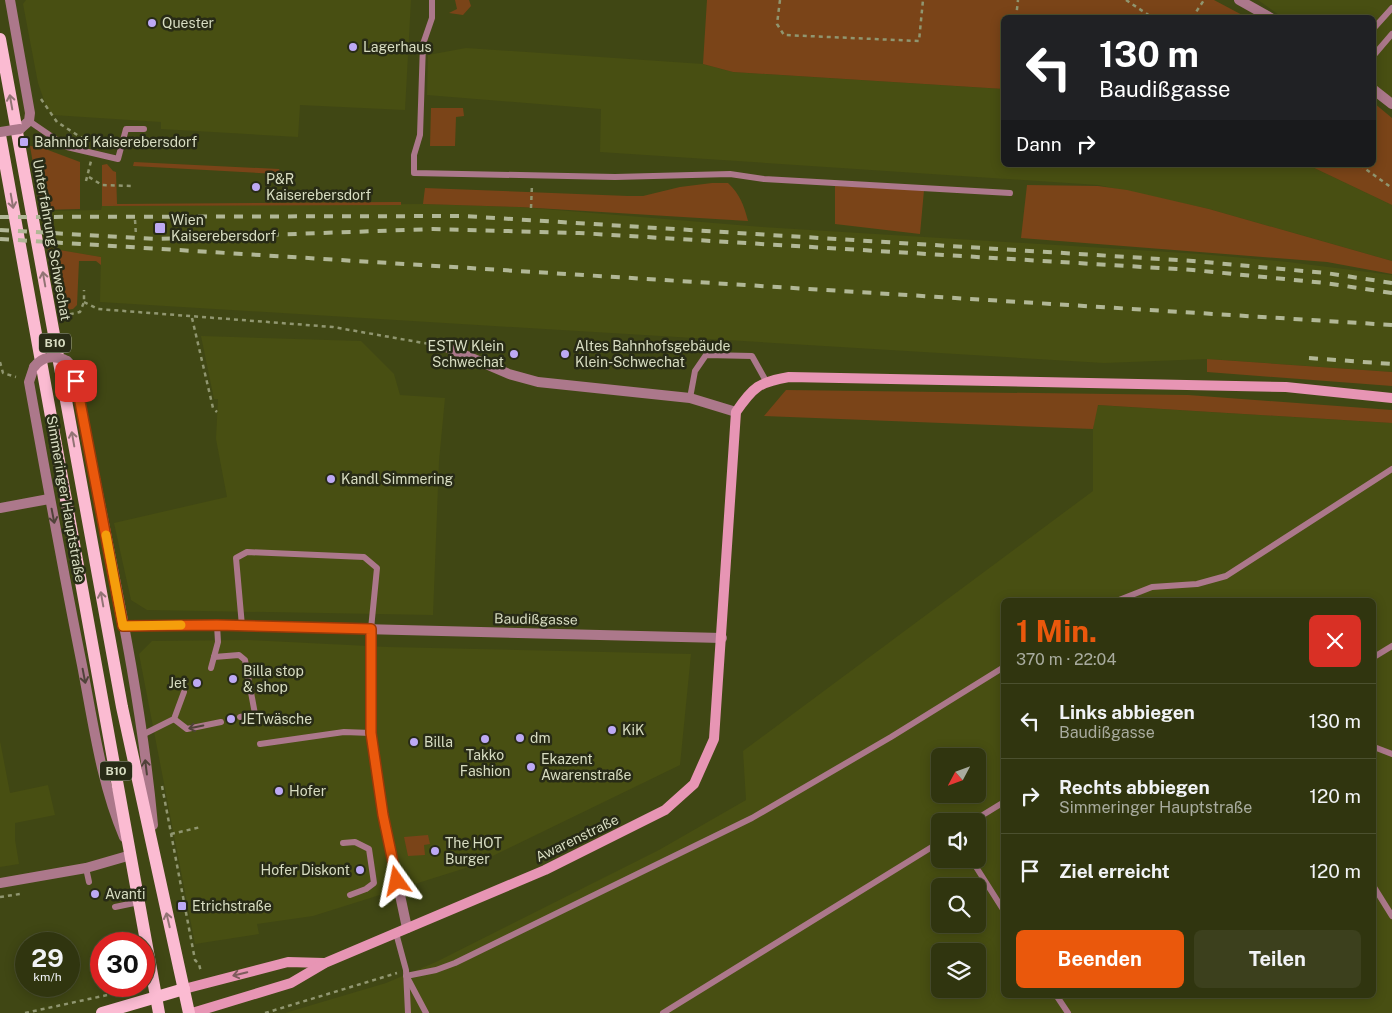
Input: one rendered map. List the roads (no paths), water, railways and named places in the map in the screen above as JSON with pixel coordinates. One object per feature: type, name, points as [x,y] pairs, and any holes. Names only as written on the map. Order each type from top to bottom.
[{"type":"main road","name":"Unterfahrung Schwechat","points":[[0,39],[117,683]]},
{"type":"main road","name":"Simmeringer Hauptstraße","points":[[0,134],[101,686],[143,932]]},
{"type":"main road","name":"Simmeringer Hauptstraße","points":[[117,683],[190,1013]]},
{"type":"main road","points":[[102,1013],[184,989]]},
{"type":"main road","name":"Simmeringer Hauptstraße","points":[[155,997],[159,1013]]},
{"type":"street","points":[[0,134],[13,132],[26,124],[30,112],[10,0]]},
{"type":"street","points":[[1239,0],[1266,15]]},
{"type":"street","points":[[1376,92],[1392,104]]},
{"type":"street","points":[[446,347],[509,374],[538,382],[690,398],[736,412]]},
{"type":"street","name":"Simmeringer Hauptstraße","points":[[131,855],[113,813],[97,742],[29,382],[34,367],[46,358],[67,361],[74,368],[142,735],[157,868]]},
{"type":"street","points":[[722,638],[736,412],[748,394],[766,380],[789,377],[1286,387],[1392,398]]},
{"type":"street","points":[[0,508],[50,498]]},
{"type":"street","name":"Baudißgasse","points":[[123,626],[217,625],[722,638]]},
{"type":"street","points":[[371,629],[371,733],[383,815],[407,928]]},
{"type":"street","name":"Awarenstraße","points":[[190,1013],[291,983],[325,963],[545,870],[665,810],[694,784],[714,739],[722,638]]},
{"type":"street","points":[[0,883],[86,868],[131,855]]},
{"type":"street","name":"Awarenstraße","points":[[184,989],[288,962],[325,963]]},
{"type":"lane","points":[[432,0],[432,18],[423,44],[420,136],[414,155],[414,173],[615,177],[730,174],[764,179],[1010,193]]},
{"type":"lane","points":[[1376,26],[1392,8]]},
{"type":"lane","points":[[1376,53],[1392,34]]},
{"type":"lane","points":[[26,124],[67,147],[118,159],[126,129],[144,130]]},
{"type":"lane","points":[[690,398],[695,371],[706,355],[752,356],[766,380]]},
{"type":"lane","points":[[1124,598],[1152,586],[1197,584],[1226,576],[1392,469]]},
{"type":"lane","points":[[242,626],[236,558],[247,552],[364,557],[377,568],[371,629]]},
{"type":"lane","points":[[211,668],[218,642],[217,625]]},
{"type":"lane","points":[[1376,656],[1392,646]]},
{"type":"lane","points":[[214,657],[239,655],[245,660],[255,714],[240,717]]},
{"type":"lane","points":[[406,973],[436,970],[463,959],[752,818],[891,737],[1001,669]]},
{"type":"lane","points":[[142,735],[174,720],[184,692]]},
{"type":"lane","points":[[174,720],[187,729],[221,722]]},
{"type":"lane","points":[[260,744],[344,732],[371,733]]},
{"type":"lane","points":[[1376,748],[1392,754]]},
{"type":"lane","points":[[986,813],[1001,804]]},
{"type":"lane","points":[[343,843],[355,842],[369,849],[374,883],[366,889],[350,895]]},
{"type":"lane","points":[[663,1013],[931,848]]},
{"type":"lane","points":[[86,868],[89,882]]},
{"type":"lane","points":[[977,868],[1001,906]]},
{"type":"lane","points":[[1376,890],[1392,916]]},
{"type":"lane","points":[[115,907],[138,902]]},
{"type":"lane","points":[[396,933],[406,973],[408,1013]]},
{"type":"lane","points":[[406,973],[426,1013]]},
{"type":"lane","points":[[1058,998],[1068,1013]]},
{"type":"railway","points":[[0,217],[463,216],[1193,261],[1326,273],[1392,283]]},
{"type":"railway","points":[[0,230],[156,239],[433,229],[579,233],[1193,270],[1325,283],[1392,293]]},
{"type":"railway","points":[[0,239],[1392,325]]},
{"type":"railway","points":[[1309,358],[1392,364]]},
{"type":"place","name":"Quester","points":[[152,23]]},
{"type":"place","name":"Lagerhaus","points":[[353,47]]},
{"type":"place","name":"Bahnhof Kaiserebersdorf","points":[[24,142]]},
{"type":"place","name":"P&R Kaiserebersdorf","points":[[256,187]]},
{"type":"place","name":"Wien Kaiserebersdorf","points":[[160,228]]},
{"type":"place","name":"ESTW Klein Schwechat","points":[[514,354]]},
{"type":"place","name":"Altes Bahnhofsgebäude Klein-Schwechat","points":[[565,354]]},
{"type":"place","name":"Kandl Simmering","points":[[331,479]]},
{"type":"place","name":"Billa stop & shop","points":[[233,679]]},
{"type":"place","name":"Jet","points":[[197,683]]},
{"type":"place","name":"JETwäsche","points":[[231,719]]},
{"type":"place","name":"KiK","points":[[612,730]]},
{"type":"place","name":"dm","points":[[520,738]]},
{"type":"place","name":"Takko Fashion","points":[[485,739]]},
{"type":"place","name":"Billa","points":[[414,742]]},
{"type":"place","name":"Ekazent Awarenstraße","points":[[531,767]]},
{"type":"place","name":"Hofer","points":[[279,791]]},
{"type":"place","name":"The HOT Burger","points":[[435,851]]},
{"type":"place","name":"Hofer Diskont","points":[[360,870]]},
{"type":"place","name":"Avanti","points":[[95,894]]},
{"type":"place","name":"Etrichstraße","points":[[182,906]]}]
